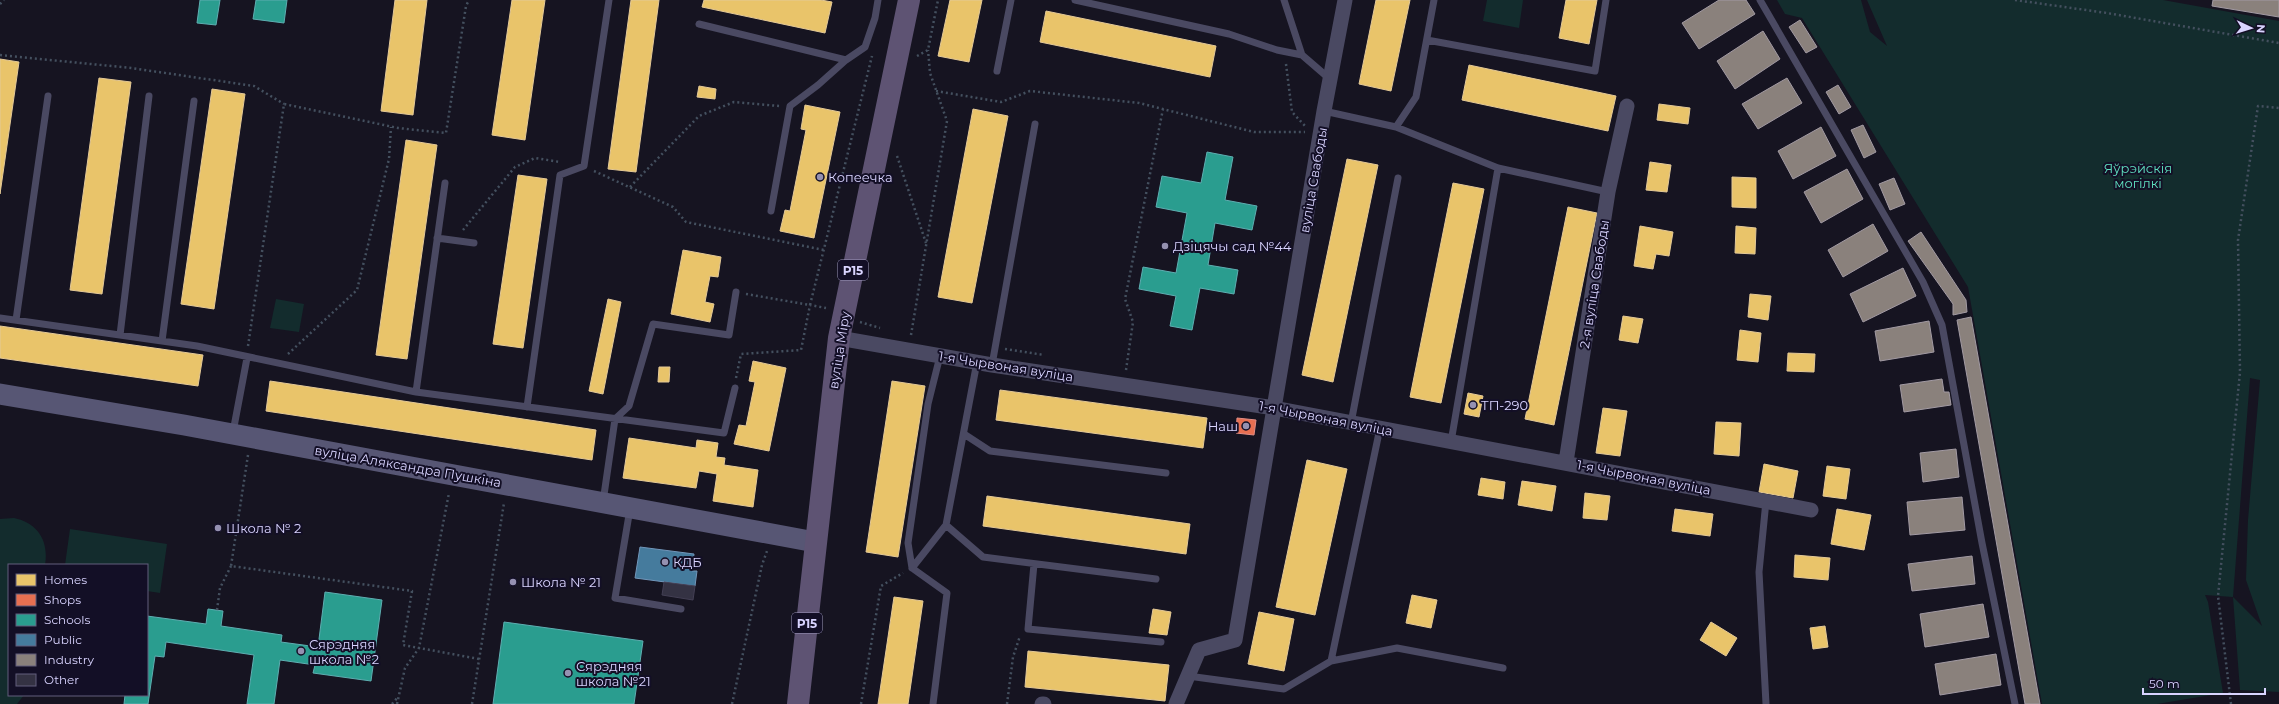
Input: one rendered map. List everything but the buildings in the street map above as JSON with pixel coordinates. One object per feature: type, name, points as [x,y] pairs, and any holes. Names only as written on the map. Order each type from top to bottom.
[{"type":"main road","name":"вуліца Міру","points":[[798,704],[839,338],[909,0]]},
{"type":"street","name":"вуліца Свабоды","points":[[1188,676],[1199,650],[1235,640],[1324,111],[1332,80],[1345,0]]},
{"type":"street","name":"2-я вуліца Свабоды","points":[[1566,462],[1608,192],[1627,106]]},
{"type":"street","name":"1-я Чырвоная вуліца","points":[[839,338],[992,365],[1274,408],[1450,443],[1566,462],[1810,510]]},
{"type":"street","name":"вуліца Аляксандра Пушкіна","points":[[0,394],[232,434],[815,542]]},
{"type":"street","points":[[1176,704],[1188,676]]},
{"type":"lane","points":[[527,407],[560,175],[584,166],[609,0]]},
{"type":"lane","points":[[771,211],[790,106],[818,85],[846,60],[865,47],[875,18],[878,0]]},
{"type":"lane","points":[[997,71],[1011,0]]},
{"type":"lane","points":[[1075,0],[1229,34],[1302,55],[1332,80]]},
{"type":"lane","points":[[1284,0],[1302,55]]},
{"type":"lane","points":[[1396,127],[1416,97],[1434,0]]},
{"type":"lane","points":[[1427,40],[1596,71],[1606,0]]},
{"type":"lane","points":[[1760,0],[1923,282],[1942,325],[1982,543],[2015,704]]},
{"type":"lane","points":[[699,24],[846,60]]},
{"type":"lane","points":[[16,320],[48,96]]},
{"type":"lane","points":[[120,335],[149,96]]},
{"type":"lane","points":[[162,341],[194,101]]},
{"type":"lane","points":[[1324,111],[1396,127],[1498,168],[1608,192]]},
{"type":"lane","points":[[992,365],[1035,124]]},
{"type":"lane","points":[[1450,443],[1498,168]]},
{"type":"lane","points":[[1351,423],[1398,178]]},
{"type":"lane","points":[[416,392],[445,183]]},
{"type":"lane","points":[[437,238],[474,243]]},
{"type":"lane","points":[[603,502],[615,419],[629,406],[653,324],[729,335],[736,292]]},
{"type":"lane","points":[[0,318],[196,346],[247,358],[416,392],[724,433],[735,388]]},
{"type":"lane","points":[[933,704],[947,592],[912,568],[908,543],[928,404],[940,356]]},
{"type":"lane","points":[[232,434],[247,358]]},
{"type":"lane","points":[[912,568],[946,525],[977,362]]},
{"type":"lane","points":[[1331,661],[1380,428]]},
{"type":"lane","points":[[964,434],[990,451],[1166,473]]},
{"type":"lane","points":[[1766,501],[1760,572],[1766,704]]},
{"type":"lane","points":[[630,507],[615,598],[681,609]]},
{"type":"lane","points":[[946,525],[983,557],[1156,579]]},
{"type":"lane","points":[[1034,564],[1028,630],[1161,642]]},
{"type":"lane","points":[[1188,676],[1284,689],[1331,661],[1397,648],[1503,668]]},
{"type":"path","points":[[0,4],[4,0]]},
{"type":"path","points":[[0,55],[132,68],[254,86],[284,104],[391,126],[446,133],[466,6],[469,0]]},
{"type":"path","points":[[2015,0],[2107,13],[2279,43]]},
{"type":"path","points":[[735,388],[741,354],[801,350],[810,305],[874,49]]},
{"type":"path","points":[[910,337],[947,121],[930,73],[928,50]]},
{"type":"path","points":[[936,91],[1002,102],[1030,91],[1138,103],[1254,132],[1310,132],[1292,112],[1285,51]]},
{"type":"path","points":[[630,187],[699,116],[734,102],[790,106]]},
{"type":"path","points":[[247,358],[284,104]]},
{"type":"path","points":[[2231,704],[2218,596],[2240,372],[2238,240],[2258,106],[2279,108]]},
{"type":"path","points":[[1126,370],[1133,322],[1125,299],[1163,109]]},
{"type":"path","points":[[278,364],[357,290],[389,159],[391,126]]},
{"type":"path","points":[[894,148],[926,244]]},
{"type":"path","points":[[454,240],[515,167],[535,158],[584,166],[673,207],[686,222],[824,250]]},
{"type":"path","points":[[736,292],[832,309]]},
{"type":"path","points":[[860,322],[881,328]]},
{"type":"path","points":[[903,335],[918,338]]},
{"type":"path","points":[[995,347],[1049,356]]},
{"type":"path","points":[[1118,368],[1134,371]]},
{"type":"path","points":[[217,610],[220,588],[231,566],[248,455]]},
{"type":"path","points":[[398,704],[405,668],[419,648],[450,488]]},
{"type":"path","points":[[472,704],[504,502]]},
{"type":"path","points":[[732,704],[762,565],[770,545]]},
{"type":"path","points":[[231,566],[412,591],[403,645],[479,659]]},
{"type":"path","points":[[861,704],[881,586],[912,568]]},
{"type":"path","points":[[1007,704],[1013,657],[1020,636],[1028,630]]},
{"type":"path","points":[[392,704],[399,696]]},
{"type":"green space","points":[[1487,0],[1523,0],[1519,28],[1483,21]]},
{"type":"green space","name":"Яўрэйскія могілкі","points":[[1777,0],[1861,0],[1870,32],[1887,46],[1867,0],[2163,0],[2279,21],[2279,692],[2240,690],[2233,597],[2205,595],[2208,602],[2223,693],[2157,704],[2042,704],[1968,287],[1802,18],[1785,14]],"holes":[[[2250,378],[2260,380],[2248,520],[2246,580],[2262,626],[2233,597]]]},
{"type":"green space","points":[[276,299],[304,304],[299,332],[270,328]]},
{"type":"green space","points":[[14,518],[30,524],[40,534],[46,556],[45,564],[8,564],[8,696],[23,696],[17,704],[0,704],[0,519]]},
{"type":"green space","points":[[70,529],[167,544],[160,593],[148,591],[148,564],[65,564]]},
{"type":"place","name":"Копеечка","points":[[820,177]]},
{"type":"place","name":"Дзіцячы сад №44","points":[[1165,246]]},
{"type":"place","name":"ТП-290","points":[[1473,405]]},
{"type":"place","name":"Наш","points":[[1246,426]]},
{"type":"place","name":"Школа № 2","points":[[218,528]]},
{"type":"place","name":"КДБ","points":[[665,562]]},
{"type":"place","name":"Школа № 21","points":[[513,582]]},
{"type":"place","name":"Сярэдняя школа №2","points":[[301,651]]},
{"type":"place","name":"Сярэдняя школа №21","points":[[568,673]]}]
